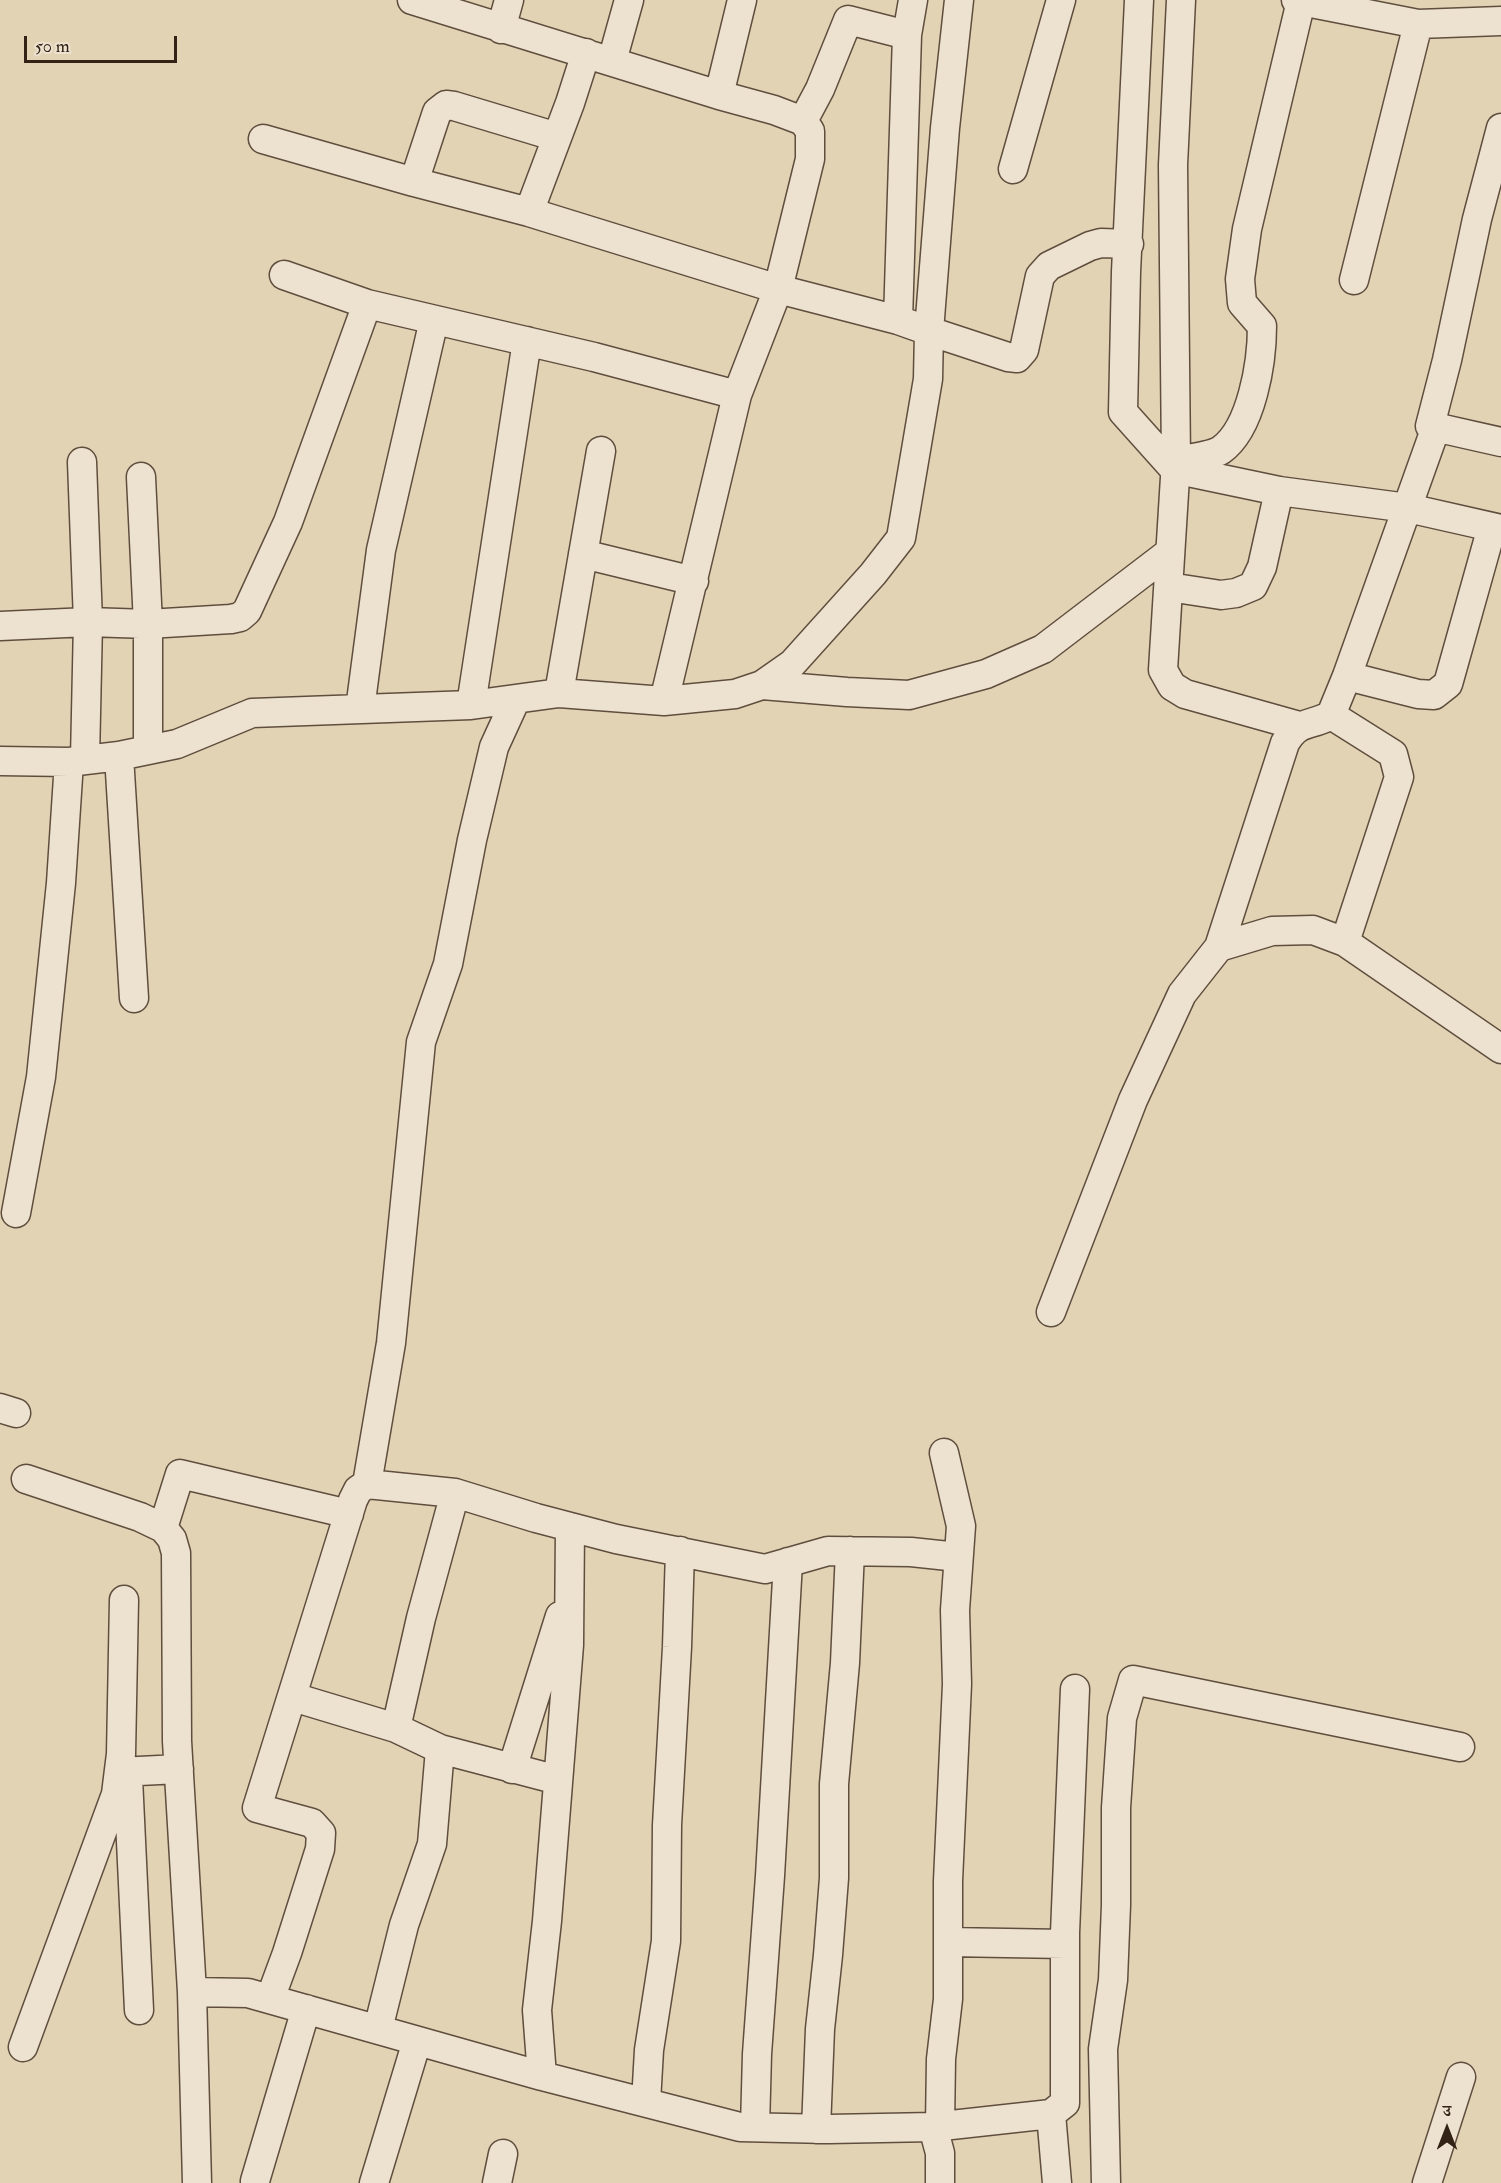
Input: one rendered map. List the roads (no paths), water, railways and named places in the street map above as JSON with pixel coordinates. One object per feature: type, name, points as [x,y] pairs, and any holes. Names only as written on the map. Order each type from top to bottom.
[{"type":"street","points":[[412,0],[774,110],[803,121],[810,131],[810,159],[778,289],[737,395],[664,701]]},
{"type":"street","points":[[501,28],[509,0]]},
{"type":"street","points":[[529,212],[557,137],[628,0]]},
{"type":"street","points":[[719,95],[742,0]]},
{"type":"street","points":[[898,320],[908,35],[913,0]]},
{"type":"street","points":[[0,761],[77,760],[119,756],[177,744],[252,712],[471,705],[559,693],[664,701],[735,694],[762,685],[792,664],[873,574],[901,538],[928,379],[929,331],[945,128],[959,0]]},
{"type":"street","points":[[1013,169],[1061,0]]},
{"type":"street","points":[[1138,0],[1123,412],[1175,465],[1279,491],[1408,508],[1497,528],[1448,684],[1434,695],[1418,694],[1347,676]]},
{"type":"street","points":[[1181,0],[1173,165],[1175,465],[1170,587],[1163,670],[1172,686],[1185,694],[1299,726]]},
{"type":"street","points":[[1175,465],[1220,451],[1241,428],[1252,393],[1262,351],[1262,326],[1242,303],[1240,279],[1247,229],[1298,0],[1406,15],[1489,14]]},
{"type":"street","points":[[1354,280],[1406,15]]},
{"type":"street","points":[[803,121],[820,89],[848,20],[908,35]]},
{"type":"street","points":[[414,182],[437,112],[446,105],[557,137]]},
{"type":"street","points":[[262,139],[529,212],[778,289],[898,320],[1008,357],[1017,358],[1024,350],[1040,276],[1049,266],[1090,246],[1101,243],[1129,244]]},
{"type":"street","points":[[1499,143],[1477,219],[1447,360],[1430,426],[1501,442]]},
{"type":"street","points":[[284,275],[367,304],[527,341],[737,395]]},
{"type":"street","points":[[0,626],[88,622],[147,624],[231,619],[240,617],[247,611],[288,522],[367,304]]},
{"type":"street","points":[[360,710],[381,550],[434,320]]},
{"type":"street","points":[[471,705],[527,341]]},
{"type":"street","points":[[1051,1312],[1134,1100],[1182,994],[1219,947],[1285,743],[1292,731],[1299,726],[1331,715],[1436,427]]},
{"type":"street","points":[[559,693],[601,451]]},
{"type":"street","points":[[16,1213],[41,1077],[61,883],[77,760],[88,622],[82,462]]},
{"type":"street","points":[[141,477],[147,624],[147,750]]},
{"type":"street","points":[[1170,587],[1221,595],[1236,593],[1253,586],[1262,567],[1279,491]]},
{"type":"street","points":[[762,685],[909,695],[986,674],[1044,649],[1170,552]]},
{"type":"street","points":[[583,554],[694,581]]},
{"type":"street","points":[[367,1484],[391,1343],[421,1042],[448,964],[472,840],[494,747],[516,699]]},
{"type":"street","points":[[1331,715],[1393,754],[1399,777],[1345,942]]},
{"type":"street","points":[[119,756],[134,998]]},
{"type":"street","points":[[1219,947],[1272,931],[1314,930],[1345,942],[1501,1049]]},
{"type":"street","points":[[940,2183],[937,2126],[948,1999],[948,1881],[957,1684],[955,1610],[960,1526],[944,1453]]},
{"type":"street","points":[[163,1528],[180,1474],[349,1514]]},
{"type":"street","points":[[26,1479],[140,1517],[163,1528],[172,1539],[176,1552],[179,1769],[192,1992],[197,2183]]},
{"type":"street","points":[[270,1999],[320,1849],[321,1833],[312,1823],[257,1808],[349,1514],[358,1490],[367,1484],[455,1493],[616,1539],[765,1569],[828,1551],[911,1552],[958,1557]]},
{"type":"street","points":[[396,1728],[421,1618],[455,1493]]},
{"type":"street","points":[[542,2076],[537,2010],[547,1921],[569,1646],[570,1527]]},
{"type":"street","points":[[646,2102],[649,2050],[666,1941],[667,1825],[680,1551]]},
{"type":"street","points":[[816,2129],[820,2029],[834,1878],[834,1784],[845,1663],[850,1551]]},
{"type":"street","points":[[755,2127],[757,2054],[788,1562]]},
{"type":"street","points":[[512,1769],[570,1586]]},
{"type":"street","points":[[124,1600],[124,1772],[139,2010]]},
{"type":"street","points":[[1106,2183],[1103,2049],[1113,1980],[1116,1808],[1122,1718],[1133,1680],[1460,1747]]},
{"type":"street","points":[[192,1992],[248,1993],[542,2076],[740,2127],[816,2129],[937,2126],[1052,2114],[1065,2103],[1065,1944],[1075,1689]]},
{"type":"street","points":[[293,1696],[396,1728],[440,1749],[558,1780]]},
{"type":"street","points":[[378,2029],[404,1925],[432,1844],[440,1749]]},
{"type":"street","points":[[124,1772],[179,1769]]},
{"type":"street","points":[[23,2047],[124,1772]]},
{"type":"street","points":[[948,1942],[1065,1944]]},
{"type":"street","points":[[255,2181],[306,2009]]},
{"type":"street","points":[[374,2183],[417,2041]]},
{"type":"street","points":[[1427,2183],[1461,2076]]},
{"type":"street","points":[[1052,2114],[1057,2183]]},
{"type":"street","points":[[497,2183],[503,2154]]}]
